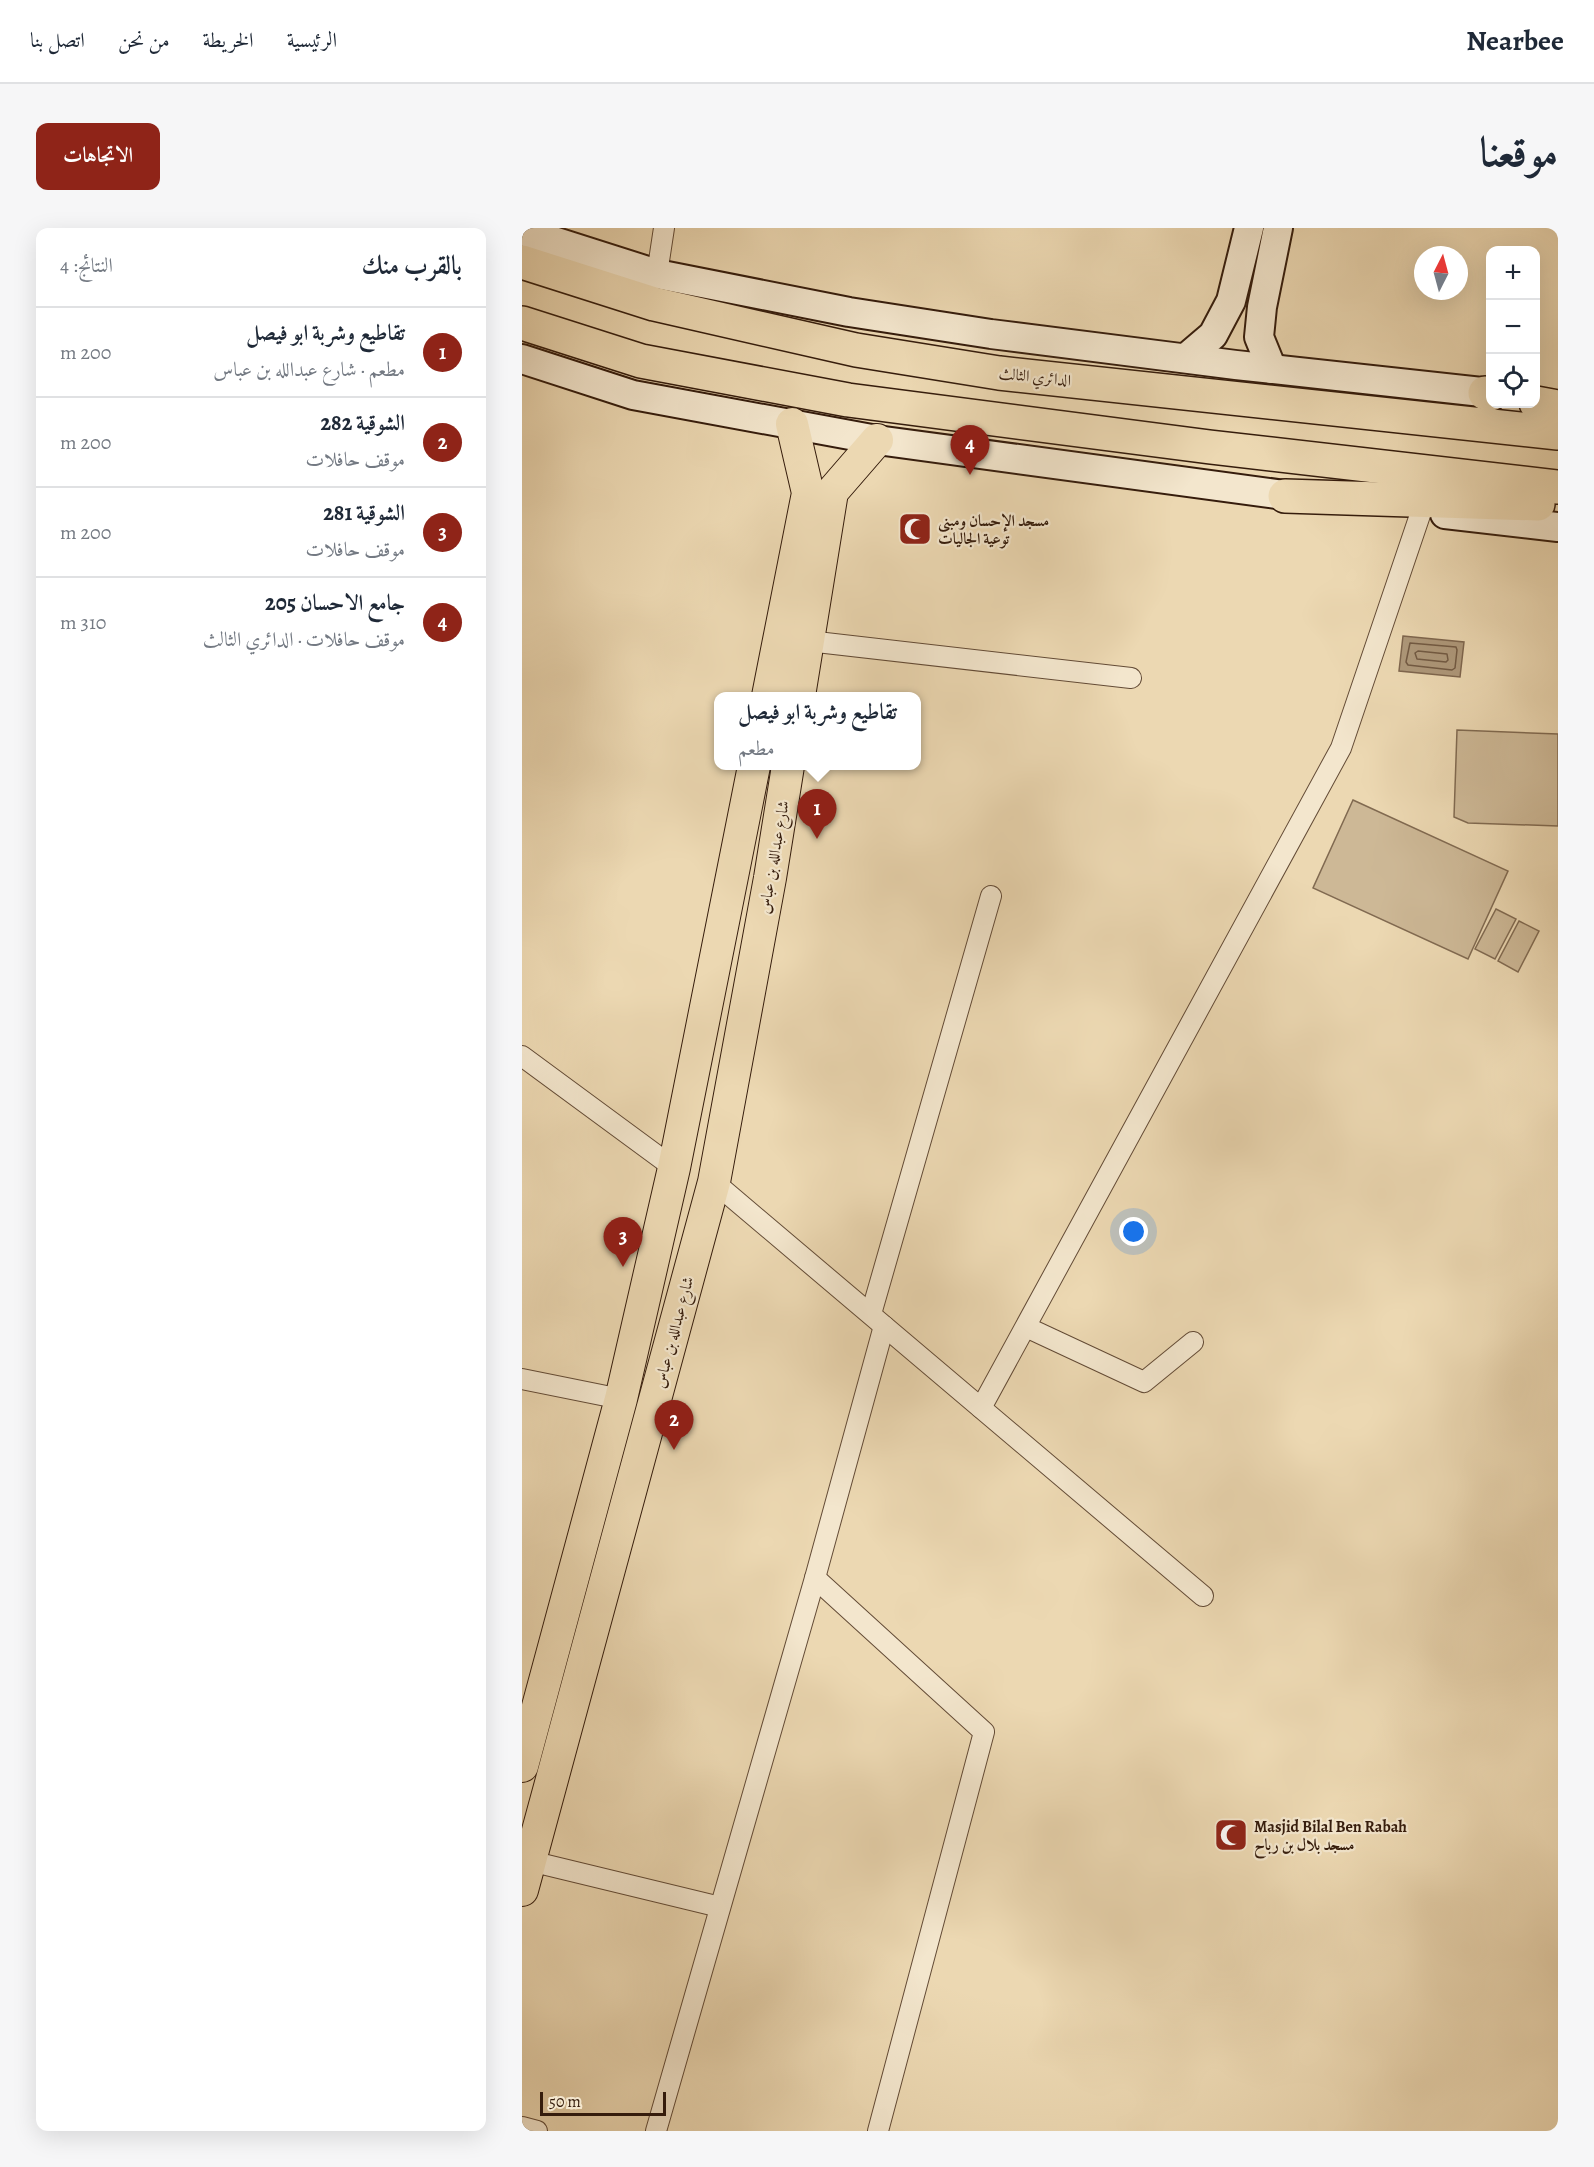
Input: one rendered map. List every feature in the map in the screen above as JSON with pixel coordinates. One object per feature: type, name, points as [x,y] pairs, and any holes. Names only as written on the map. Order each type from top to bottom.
[{"type":"highway","name":"الدائري الثالث","points":[[522,262],[654,304],[856,350],[999,373],[1558,433]]},
{"type":"highway","points":[[522,323],[641,361],[848,400],[1210,447],[1558,487]]},
{"type":"highway","points":[[1540,404],[1558,407]]},
{"type":"highway","points":[[1285,496],[1558,505]]},
{"type":"main road","points":[[1186,358],[1213,335],[1231,301],[1249,228]]},
{"type":"main road","points":[[1272,369],[1259,337],[1262,307],[1278,228]]},
{"type":"main road","points":[[522,231],[657,274],[849,312],[991,334],[1486,393]]},
{"type":"main road","points":[[522,359],[633,395],[877,440],[1285,496],[1558,527]]},
{"type":"main road","points":[[1540,398],[1558,400]]},
{"type":"main road","points":[[769,692],[808,493],[792,424]]},
{"type":"main road","points":[[800,692],[832,492],[877,440]]},
{"type":"main road","name":"شارع عبدالله بن عباس","points":[[522,1766],[621,1399],[674,1168],[753,770]]},
{"type":"main road","name":"شارع عبدالله بن عباس","points":[[526,1876],[714,1182],[770,878],[787,770]]},
{"type":"street","points":[[657,274],[664,228]]},
{"type":"street","points":[[981,1408],[1341,748],[1421,512]]},
{"type":"street","points":[[808,642],[1131,678]]},
{"type":"street","points":[[656,2131],[815,1578],[877,1320],[991,896]]},
{"type":"street","points":[[522,1056],[674,1168]]},
{"type":"street","points":[[714,1182],[1203,1596]]},
{"type":"street","points":[[1026,1327],[1143,1382],[1193,1342]]},
{"type":"street","points":[[522,1379],[621,1399]]},
{"type":"street","points":[[815,1578],[984,1732],[878,2131]]},
{"type":"street","points":[[526,1876],[720,1907]]},
{"type":"street","points":[[522,2127],[537,2131]]},
{"type":"shaded area","points":[[1457,730],[1558,734],[1558,826],[1468,823],[1454,817]]},
{"type":"shaded area","points":[[1353,800],[1508,871],[1468,959],[1313,888]]},
{"type":"shaded area","points":[[1496,909],[1516,919],[1495,959],[1475,949]]},
{"type":"shaded area","points":[[1519,921],[1539,931],[1518,972],[1498,961]]},
{"type":"water","points":[[1403,636],[1464,642],[1460,677],[1399,671]]},
{"type":"place","name":"جامع الاحسان 205","points":[[970,475]]},
{"type":"place","name":"مسجد الإحسان ومبنى توعية الجاليات","points":[[915,529]]},
{"type":"place","name":"تقاطيع وشربة ابو فيصل","points":[[817,839]]},
{"type":"place","name":"الشوقية 281","points":[[623,1267]]},
{"type":"place","name":"الشوقية 282","points":[[674,1450]]},
{"type":"place","name":"Masjid Bilal Ben Rabah مسجد بلال بن رباح","points":[[1231,1835]]}]
